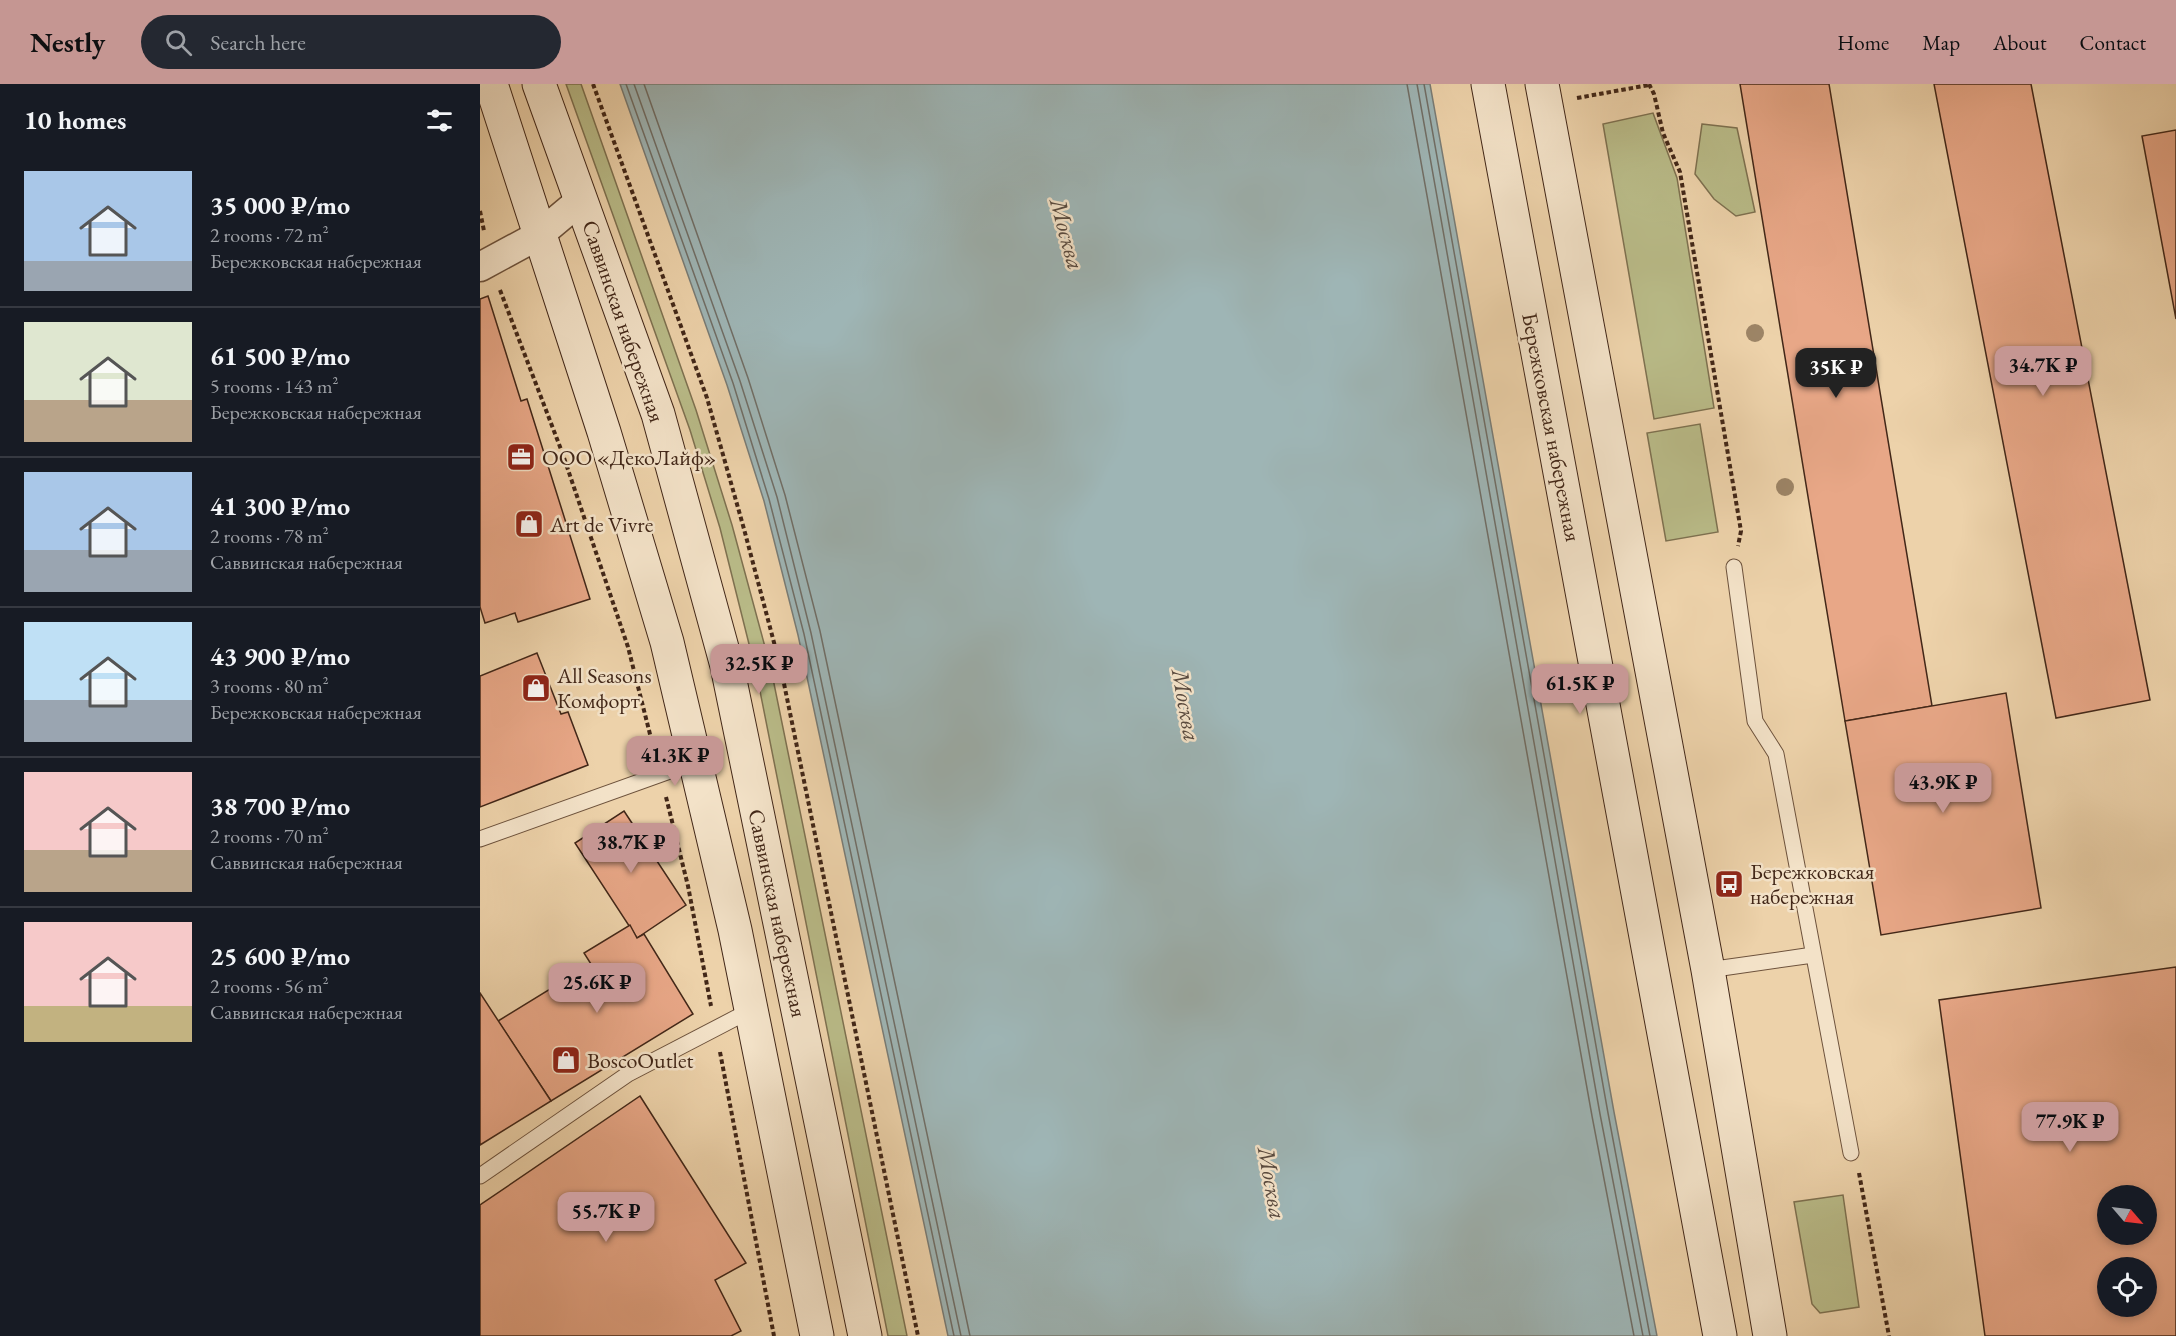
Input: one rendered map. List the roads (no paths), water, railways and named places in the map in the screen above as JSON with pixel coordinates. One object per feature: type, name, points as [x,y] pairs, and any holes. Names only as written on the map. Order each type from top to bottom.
[{"type":"main road","name":"Саввинская набережная","points":[[490,84],[604,432],[664,631],[735,930],[817,1336]]},
{"type":"main road","name":"Саввинская набережная","points":[[539,84],[658,414],[727,666],[865,1336]]},
{"type":"main road","name":"Бережковская набережная","points":[[1488,84],[1720,1336]]},
{"type":"main road","points":[[1542,84],[1708,970],[1770,1336]]},
{"type":"street","points":[[489,277],[582,199]]},
{"type":"lane","points":[[1734,567],[1755,721],[1776,754],[1851,1153]]},
{"type":"lane","points":[[480,839],[695,762]]},
{"type":"lane","points":[[1708,970],[1813,955]]},
{"type":"lane","points":[[480,1176],[628,1074],[751,1010]]},
{"type":"water","name":"Москва","points":[[620,84],[1430,84],[1614,1112],[1657,1336],[948,1336],[798,635],[764,501],[727,385]]},
{"type":"place","name":"ООО «ДекоЛайф»","points":[[521,457]]},
{"type":"place","name":"Art de Vivre","points":[[529,524]]},
{"type":"place","name":"All Seasons Комфорт","points":[[536,688]]},
{"type":"place","name":"Бережковская набережная","points":[[1729,884]]},
{"type":"place","name":"BoscoOutlet","points":[[566,1060]]}]
